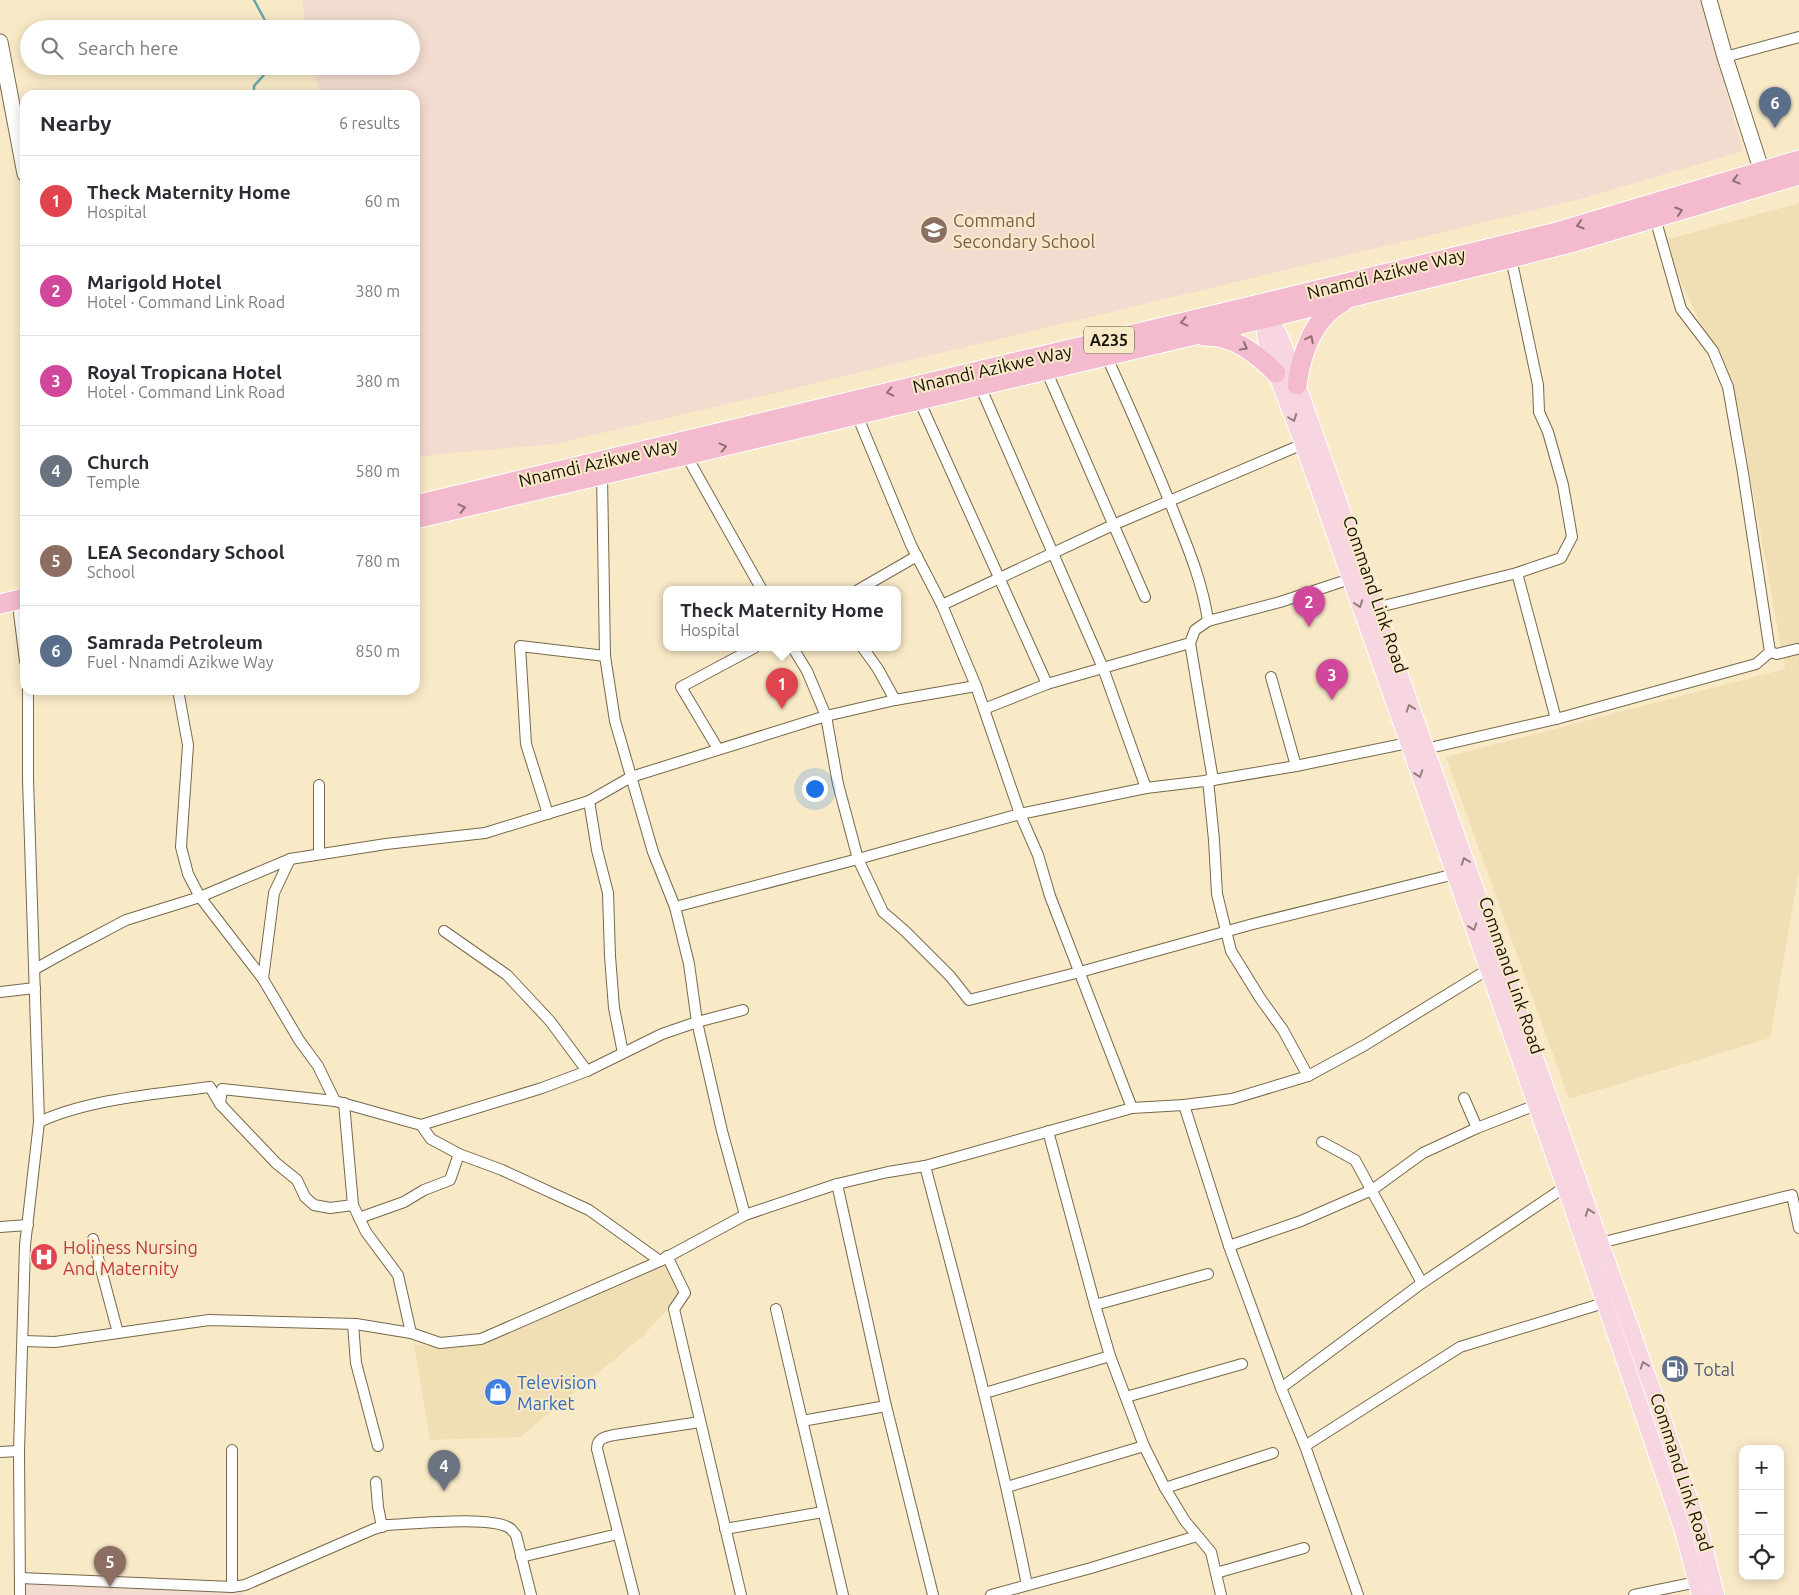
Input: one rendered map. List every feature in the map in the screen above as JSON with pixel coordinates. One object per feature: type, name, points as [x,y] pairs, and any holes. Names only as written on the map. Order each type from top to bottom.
[{"type":"highway","name":"Nnamdi Azikwe Way","points":[[420,504],[1553,233],[1799,160]]},
{"type":"highway","name":"Nnamdi Azikwe Way","points":[[420,518],[1267,318],[1511,258],[1799,175]]},
{"type":"highway","points":[[1297,385],[1299,367],[1304,352],[1317,326],[1326,314],[1337,305],[1364,294]]},
{"type":"highway","points":[[1180,338],[1207,336],[1223,338],[1240,344],[1256,354],[1276,373]]},
{"type":"highway","points":[[0,604],[20,607]]},
{"type":"highway","points":[[0,618],[20,609]]},
{"type":"main road","points":[[1218,314],[1243,312],[1267,318],[1279,304],[1291,297]]},
{"type":"main road","name":"Command Link Road","points":[[1267,318],[1266,344],[1276,373],[1303,444],[1408,743],[1442,819],[1600,1243],[1700,1530],[1716,1595]]},
{"type":"main road","name":"Command Link Road","points":[[1267,318],[1276,329],[1283,344],[1425,749],[1455,874],[1683,1532],[1698,1589]]},
{"type":"street","points":[[1709,0],[1762,172]]},
{"type":"street","points":[[1725,57],[1799,37]]},
{"type":"street","points":[[0,42],[20,148]]},
{"type":"street","points":[[1655,218],[1681,309],[1713,351],[1728,387],[1770,652]]},
{"type":"street","points":[[1375,608],[1517,573],[1561,558],[1572,536],[1563,485],[1548,432],[1539,412],[1538,385],[1511,258]]},
{"type":"street","points":[[1106,355],[1170,501],[1205,597],[1208,621]]},
{"type":"street","points":[[1046,370],[1145,597]]},
{"type":"street","points":[[980,386],[1103,668],[1146,788]]},
{"type":"street","points":[[919,400],[1047,684]]},
{"type":"street","points":[[857,415],[917,556],[942,605],[976,686],[1020,814],[1038,855],[1050,896],[1132,1108]]},
{"type":"street","points":[[942,605],[1113,525],[1303,444]]},
{"type":"street","points":[[686,455],[760,586]]},
{"type":"street","points":[[602,475],[605,656],[615,721],[653,852],[675,907],[689,964],[697,1022],[722,1131],[746,1215]]},
{"type":"street","points":[[865,586],[917,556]]},
{"type":"street","points":[[1517,573],[1556,719]]},
{"type":"street","points":[[1308,1076],[1283,1030],[1260,998],[1231,951],[1217,894],[1210,780],[1190,643],[1195,630],[1208,621],[1280,602],[1350,580]]},
{"type":"street","points":[[984,709],[1047,684],[1190,643]]},
{"type":"street","points":[[548,814],[526,744],[520,646],[605,656]]},
{"type":"street","points":[[1770,652],[1777,654],[1797,649]]},
{"type":"street","points":[[718,750],[681,688],[749,651]]},
{"type":"street","points":[[795,651],[808,671],[826,716],[838,784],[858,859],[883,912],[950,976],[969,1000],[1080,972],[1227,931],[1455,874]]},
{"type":"street","points":[[865,651],[878,669],[894,700]]},
{"type":"street","points":[[1425,749],[1556,719],[1756,664],[1770,652]]},
{"type":"street","points":[[1271,678],[1296,766]]},
{"type":"street","points":[[35,969],[126,920],[200,896],[290,859],[386,844],[485,833],[589,800],[631,777],[826,716],[894,700],[976,686]]},
{"type":"street","points":[[20,1595],[19,1451],[25,1245],[39,1122],[28,779],[28,695]]},
{"type":"street","points":[[179,695],[188,745],[181,847],[188,874],[200,896],[263,979],[339,1102],[353,1205],[366,1232],[398,1275],[412,1333]]},
{"type":"street","points":[[675,907],[1020,814],[1146,788],[1296,766],[1408,743]]},
{"type":"street","points":[[319,785],[319,854]]},
{"type":"street","points":[[589,800],[597,850],[608,893],[614,1008],[623,1053]]},
{"type":"street","points":[[263,979],[274,892],[290,859]]},
{"type":"street","points":[[444,931],[507,975],[550,1021],[587,1071]]},
{"type":"street","points":[[23,1341],[56,1342],[209,1320],[353,1324],[412,1333],[440,1343],[481,1339],[663,1259],[746,1215],[837,1184],[888,1172],[925,1166],[1132,1108],[1184,1105],[1232,1099],[1308,1076],[1365,1045],[1487,970]]},
{"type":"street","points":[[0,992],[35,988]]},
{"type":"street","points":[[220,1104],[222,1089],[339,1102],[421,1125],[542,1088],[587,1071],[662,1034],[697,1022],[743,1010]]},
{"type":"street","points":[[39,1122],[55,1115],[122,1099],[210,1087],[220,1104],[276,1163],[297,1180],[305,1197],[314,1205],[330,1208],[353,1205]]},
{"type":"street","points":[[1464,1098],[1477,1128]]},
{"type":"street","points":[[1184,1105],[1229,1246],[1281,1388],[1305,1446],[1358,1595]]},
{"type":"street","points":[[1229,1246],[1301,1221],[1372,1190],[1423,1153],[1477,1128],[1536,1105]]},
{"type":"street","points":[[421,1125],[431,1138],[459,1154],[502,1170],[589,1210],[663,1259],[685,1292],[674,1309],[741,1595]]},
{"type":"street","points":[[1048,1131],[1110,1356],[1144,1446],[1165,1488],[1185,1521],[1211,1552],[1221,1595]]},
{"type":"street","points":[[1322,1142],[1355,1160],[1422,1283]]},
{"type":"street","points":[[359,1218],[404,1202],[424,1190],[450,1180],[459,1154]]},
{"type":"street","points":[[925,1166],[985,1393],[1027,1585]]},
{"type":"street","points":[[837,1184],[886,1406],[933,1595]]},
{"type":"street","points":[[1281,1388],[1422,1283],[1565,1188]]},
{"type":"street","points":[[1600,1243],[1792,1195],[1799,1228]]},
{"type":"street","points":[[0,1227],[28,1226]]},
{"type":"street","points":[[93,1239],[118,1333]]},
{"type":"street","points":[[1095,1305],[1208,1274]]},
{"type":"street","points":[[1305,1446],[1460,1347],[1604,1303]]},
{"type":"street","points":[[776,1309],[842,1595]]},
{"type":"street","points":[[353,1324],[356,1363],[378,1446]]},
{"type":"street","points":[[985,1393],[1110,1356]]},
{"type":"street","points":[[1126,1398],[1242,1364]]},
{"type":"street","points":[[802,1421],[886,1406]]},
{"type":"street","points":[[634,1595],[597,1444],[601,1438],[614,1435],[700,1422]]},
{"type":"street","points":[[1007,1487],[1144,1446]]},
{"type":"street","points":[[232,1450],[232,1587]]},
{"type":"street","points":[[0,1452],[19,1451]]},
{"type":"street","points":[[1165,1488],[1273,1452]]},
{"type":"street","points":[[376,1482],[382,1528]]},
{"type":"street","points":[[725,1529],[823,1512]]},
{"type":"street","points":[[20,1578],[232,1587],[246,1590],[374,1529],[387,1525],[478,1521],[504,1526],[511,1529],[516,1535],[531,1595]]},
{"type":"street","points":[[521,1557],[618,1534]]},
{"type":"street","points":[[992,1595],[1197,1536]]},
{"type":"street","points":[[1216,1573],[1304,1548]]},
{"type":"street","points":[[1634,1595],[1698,1589]]},
{"type":"shaded area","name":"Command Secondary School","points":[[302,0],[1700,0],[1743,151],[1581,199],[758,397],[554,444],[420,457],[420,90],[319,90],[315,75],[420,75],[420,20],[305,20]]},
{"type":"shaded area","points":[[1799,203],[1799,871],[1770,1038],[1569,1099],[1446,757],[1785,669],[1737,402],[1662,241]]},
{"type":"shaded area","name":"Television Market","points":[[668,1261],[681,1294],[643,1336],[520,1437],[430,1440],[414,1344],[434,1347],[471,1346]]},
{"type":"shaded area","points":[[20,1578],[243,1589],[243,1595],[20,1595]]},
{"type":"waterway","points":[[254,0],[265,20]]},
{"type":"waterway","points":[[254,90],[254,86],[264,75]]},
{"type":"place","name":"Samrada Petroleum","points":[[1775,128]]},
{"type":"place","name":"Command Secondary School","points":[[934,230]]},
{"type":"place","name":"Marigold Hotel","points":[[1309,627]]},
{"type":"place","name":"Royal Tropicana Hotel","points":[[1332,700]]},
{"type":"place","name":"Theck Maternity Home","points":[[782,709]]},
{"type":"place","name":"Holiness Nursing And Maternity","points":[[44,1257]]},
{"type":"place","name":"Total","points":[[1675,1369]]},
{"type":"place","name":"Television Market","points":[[498,1392]]},
{"type":"place","name":"Church","points":[[444,1491]]},
{"type":"place","name":"LEA Secondary School","points":[[110,1587]]}]
